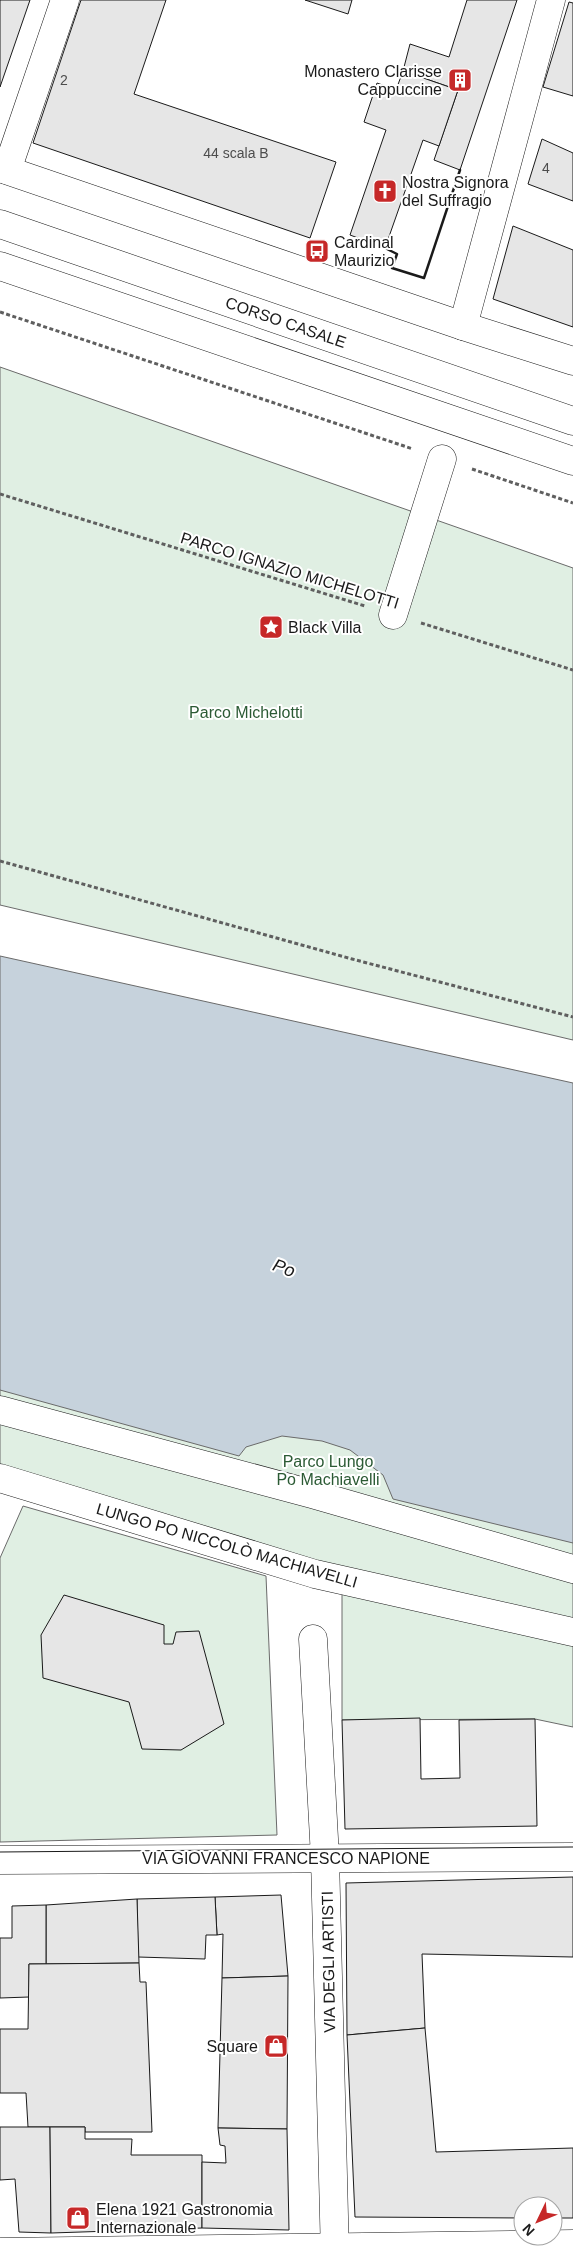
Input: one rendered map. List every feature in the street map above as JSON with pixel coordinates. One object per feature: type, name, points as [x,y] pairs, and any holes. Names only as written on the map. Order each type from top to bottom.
[{"type":"street","points":[[64,0],[3,169],[463,326],[573,361]]},
{"type":"street","points":[[463,326],[551,0]]},
{"type":"street","name":"CORSO CASALE","points":[[0,224],[573,421]]},
{"type":"street","points":[[0,266],[573,461]]},
{"type":"street","points":[[393,615],[442,459]]},
{"type":"street","points":[[0,1410],[312,1494],[573,1569]]},
{"type":"street","name":"LUNGO PO NICCOLÒ MACHIAVELLI","points":[[0,1478],[315,1574],[573,1632]]},
{"type":"street","name":"VIA DEGLI ARTISTI","points":[[312,1638],[325,1857],[335,2251]]},
{"type":"street","name":"VIA GIOVANNI FRANCESCO NAPIONE","points":[[0,1860],[573,1856]]},
{"type":"street","points":[[0,2252],[335,2251],[573,2244]]},
{"type":"path","points":[[0,312],[573,502]]},
{"type":"path","name":"PARCO IGNAZIO MICHELOTTI","points":[[0,494],[573,670]]},
{"type":"path","points":[[0,861],[352,959],[573,1017]]},
{"type":"green space","name":"Parco Michelotti","points":[[0,367],[573,568],[573,1040],[0,905]]},
{"type":"green space","name":"Parco Lungo Po Machiavelli","points":[[0,1340],[289,1413],[573,1500],[573,1727],[535,1719],[342,1720],[342,1580],[0,1478]]},
{"type":"green space","points":[[23,1506],[266,1576],[277,1835],[0,1842],[0,1558]]},
{"type":"water","name":"Po","points":[[0,956],[573,1083],[573,1543],[393,1499],[383,1475],[350,1450],[322,1441],[282,1436],[246,1447],[239,1456],[0,1390]]},
{"type":"building","points":[[0,0],[30,0],[0,87]]},
{"type":"building","points":[[81,0],[166,0],[134,94],[336,162],[310,238],[33,143]]},
{"type":"building","name":"Monastero Clarisse Cappuccine","points":[[305,0],[352,0],[348,14]]},
{"type":"building","name":"Monastero Clarisse Cappuccine","points":[[467,0],[517,0],[460,170],[434,160],[458,90],[403,71],[410,44],[449,57]]},
{"type":"building","points":[[569,2],[573,3],[573,96],[543,87]]},
{"type":"building","name":"Nostra Signora del Suffragio","points":[[403,71],[458,90],[439,146],[423,140],[385,248],[350,235],[386,130],[364,122],[377,83],[396,90]]},
{"type":"building","points":[[542,139],[573,153],[573,201],[528,184]]},
{"type":"building","points":[[513,226],[573,250],[573,327],[493,299]]},
{"type":"building","points":[[64,1595],[164,1625],[164,1644],[173,1644],[176,1632],[199,1631],[224,1724],[181,1750],[142,1749],[129,1702],[43,1678],[41,1635]]},
{"type":"building","points":[[420,1718],[421,1779],[460,1778],[459,1720],[535,1719],[537,1826],[345,1829],[342,1720]]},
{"type":"building","points":[[573,1877],[573,1957],[422,1954],[425,2028],[347,2035],[346,1883]]},
{"type":"building","points":[[281,1895],[288,1976],[222,1978],[223,1934],[217,1935],[215,1897]]},
{"type":"building","points":[[215,1897],[217,1935],[206,1935],[205,1959],[138,1957],[137,1899]]},
{"type":"building","points":[[137,1899],[139,1963],[46,1964],[46,1905]]},
{"type":"building","points":[[46,1905],[46,1964],[29,1964],[29,1997],[0,1998],[0,1938],[12,1938],[12,1906]]},
{"type":"building","points":[[139,1963],[140,1982],[146,1982],[152,2132],[85,2132],[85,2127],[28,2127],[26,2093],[0,2093],[0,2029],[28,2029],[29,1964]]},
{"type":"building","points":[[288,1976],[287,2129],[218,2128],[222,1978]]},
{"type":"building","points":[[425,2028],[436,2152],[573,2148],[573,2218],[563,2218],[563,2196],[513,2196],[513,2218],[355,2217],[347,2035]]},
{"type":"building","points":[[0,2127],[50,2127],[51,2233],[19,2232],[15,2179],[0,2180]]},
{"type":"building","points":[[50,2127],[85,2127],[85,2139],[132,2139],[131,2155],[202,2155],[202,2228],[51,2233]]},
{"type":"building","points":[[218,2128],[287,2129],[289,2230],[202,2228],[202,2162],[226,2163],[225,2146],[220,2145]]},
{"type":"tram line","points":[[0,1852],[573,1847]]},
{"type":"wall","points":[[385,248],[397,254],[392,268],[424,278],[460,170]]},
{"type":"place","name":"Monastero Clarisse Cappuccine","points":[[460,80]]},
{"type":"place","name":"Nostra Signora del Suffragio","points":[[385,191]]},
{"type":"place","name":"Cardinal Maurizio","points":[[317,251]]},
{"type":"place","name":"Black Villa","points":[[271,627]]},
{"type":"place","name":"Square","points":[[276,2046]]},
{"type":"place","name":"Elena 1921 Gastronomia Internazionale","points":[[78,2218]]}]
